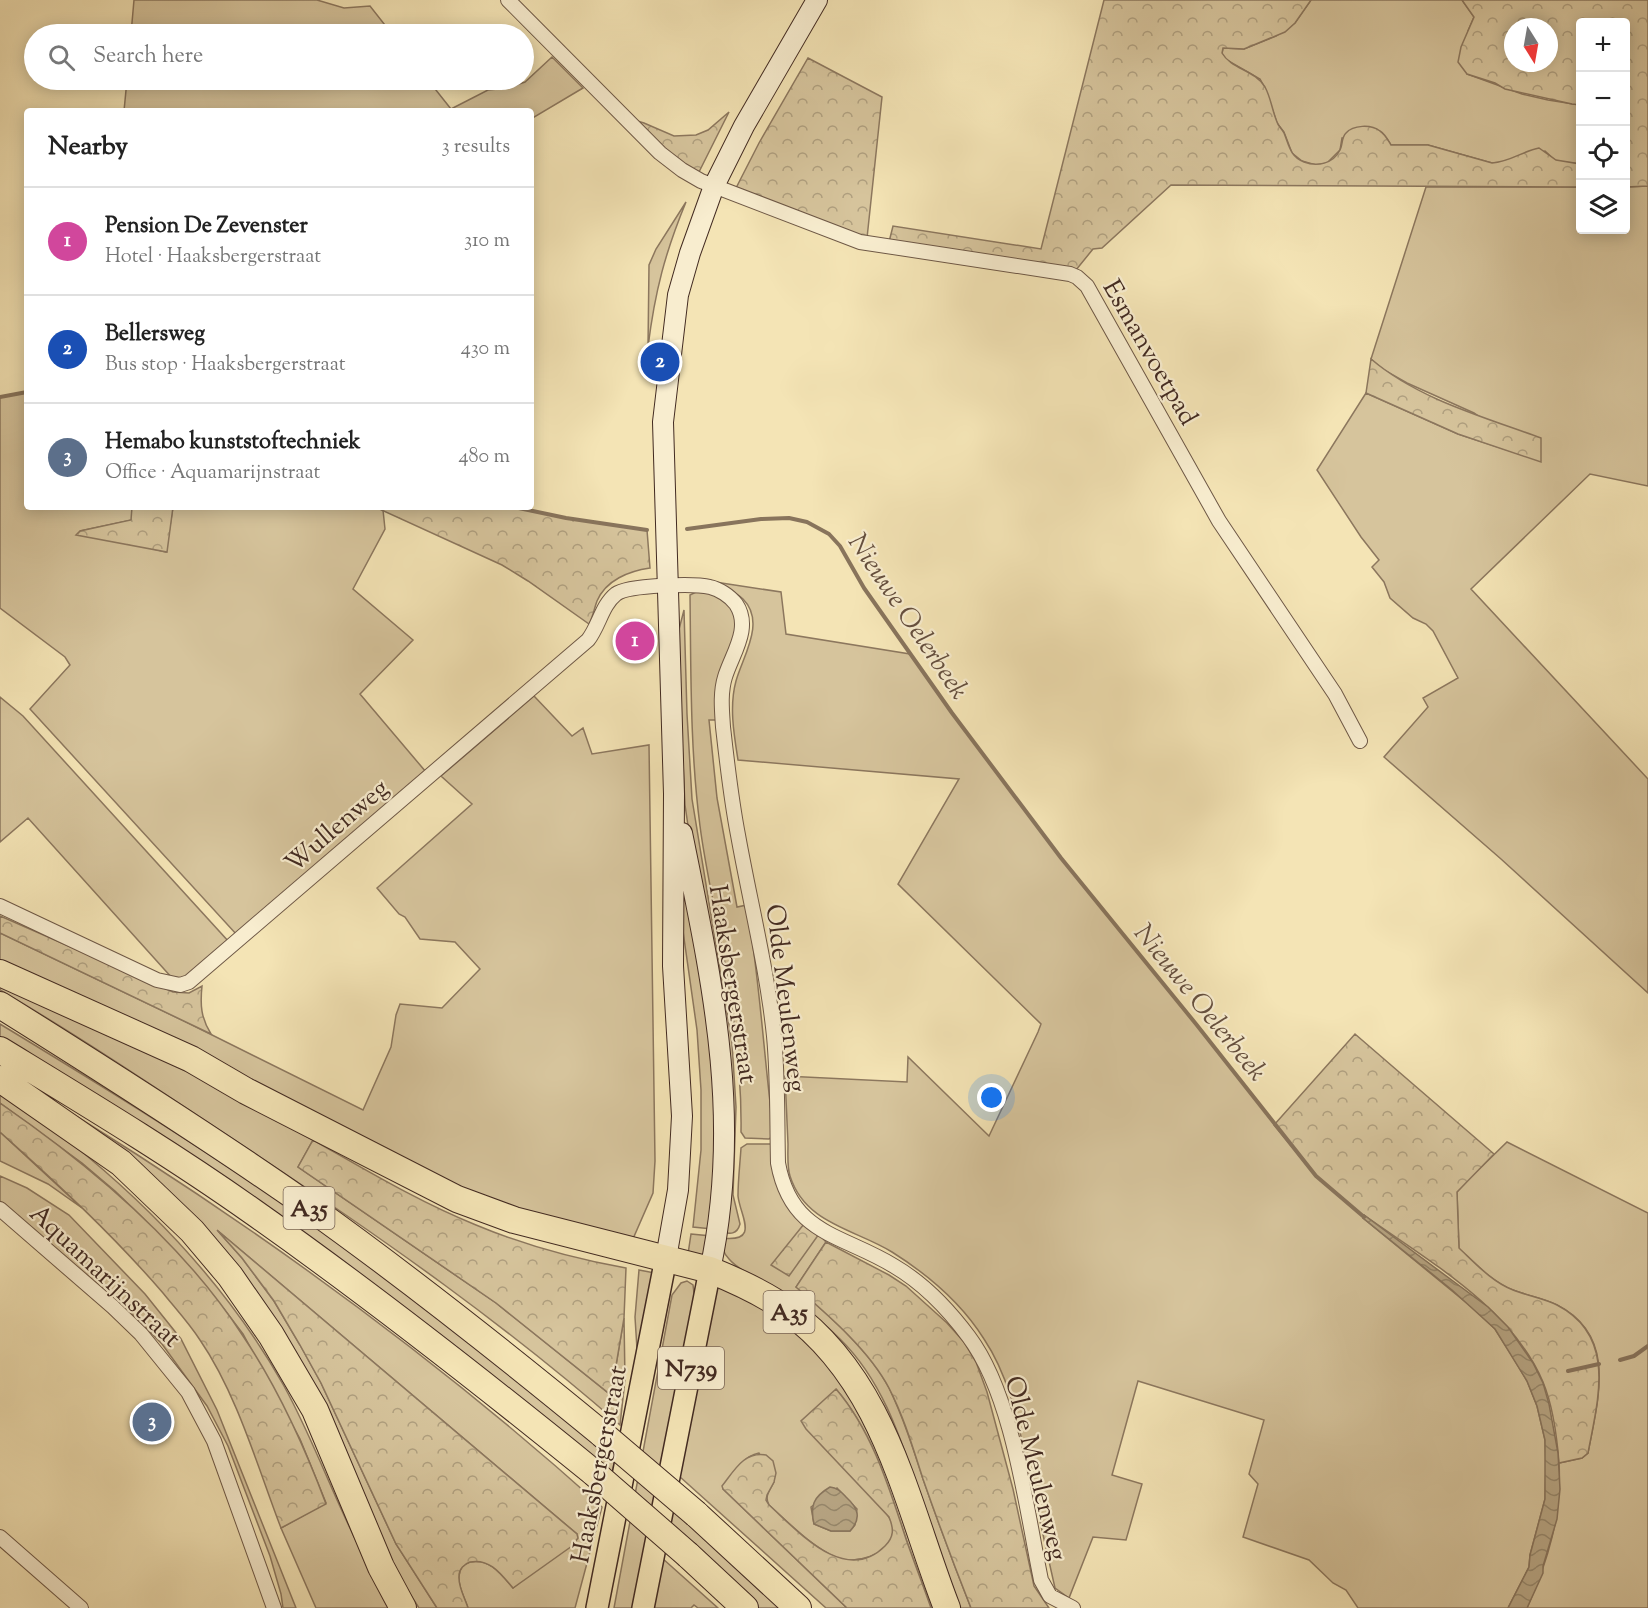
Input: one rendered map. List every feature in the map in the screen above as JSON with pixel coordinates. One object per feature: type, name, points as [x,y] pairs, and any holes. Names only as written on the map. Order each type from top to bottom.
[{"type":"highway","name":"A35","points":[[0,974],[191,1059],[246,1090],[457,1199],[514,1220],[556,1232],[710,1270],[740,1282],[787,1310],[823,1342],[852,1376],[867,1400],[887,1439],[947,1608]]},
{"type":"highway","name":"A35","points":[[0,1005],[200,1132],[309,1207],[441,1305],[602,1434],[696,1514],[798,1608]]},
{"type":"highway","name":"A35","points":[[0,1050],[133,1130],[252,1211],[458,1363],[594,1473],[745,1608]]},
{"type":"highway","points":[[0,1079],[121,1163],[192,1231],[230,1276],[271,1335],[315,1410],[381,1567],[403,1608]]},
{"type":"main road","name":"Haaksbergerstraat","points":[[597,1608],[678,1190],[682,1116],[673,966],[674,794],[663,422],[678,295],[714,186],[744,126],[817,0]]},
{"type":"main road","name":"Haaksbergerstraat","points":[[643,1608],[717,1234],[724,1154],[723,1077],[713,991],[674,794]]},
{"type":"street","name":"Esmanvoetpad","points":[[508,0],[532,24]]},
{"type":"street","name":"Esmanvoetpad","points":[[534,26],[660,153],[682,170],[714,186],[860,242],[1070,274],[1083,281],[1088,286],[1219,521],[1335,694],[1360,741]]},
{"type":"street","name":"Wullenweg","points":[[0,906],[157,980],[180,985],[189,982],[588,640],[595,631],[608,601],[614,595],[626,590],[668,585]]},
{"type":"street","name":"Olde Meulenweg","points":[[668,585],[710,587],[732,600],[740,612],[742,625],[740,640],[725,678],[722,712],[731,792],[761,949],[774,1035],[780,1175],[795,1207],[808,1221],[819,1229],[893,1265],[914,1279],[972,1340],[994,1382],[1003,1408],[1017,1461],[1041,1580],[1050,1596],[1073,1608]]},
{"type":"street","name":"Aquamarijnstraat","points":[[0,1209],[127,1320],[156,1350],[188,1392],[214,1441],[274,1608]]},
{"type":"street","points":[[0,1537],[81,1608]]},
{"type":"green space","points":[[134,0],[317,0],[344,8],[370,6],[384,24],[132,24]]},
{"type":"green space","points":[[1104,0],[1311,0],[1295,23],[1285,32],[1244,49],[1223,48],[1222,53],[1231,63],[1261,81],[1291,150],[1299,160],[1304,162],[1319,164],[1329,161],[1337,155],[1343,137],[1349,130],[1367,126],[1382,132],[1391,145],[1428,145],[1492,163],[1505,161],[1539,148],[1556,160],[1576,163],[1576,187],[1171,185],[1102,248],[1093,249],[1076,270],[889,242],[893,226],[1041,249]]},
{"type":"green space","points":[[1311,0],[1462,0],[1474,17],[1468,31],[1467,74],[1522,94],[1576,104],[1576,164],[1556,161],[1545,151],[1492,163],[1428,145],[1391,145],[1387,139],[1342,138],[1340,150],[1327,163],[1316,165],[1302,161],[1292,153],[1284,132],[1277,123],[1260,79],[1225,59],[1222,54],[1223,48],[1244,49],[1276,36],[1295,23]]},
{"type":"green space","points":[[1462,0],[1648,0],[1648,186],[1630,187],[1630,18],[1576,18],[1576,104],[1505,89],[1495,83],[1467,74],[1458,62],[1461,47],[1474,17]]},
{"type":"green space","points":[[552,57],[583,88],[534,117],[534,108],[453,108],[488,90],[534,90],[534,74]]},
{"type":"green space","points":[[808,58],[882,97],[867,238],[736,188]]},
{"type":"green space","points":[[126,90],[436,90],[450,108],[124,108]]},
{"type":"green space","points":[[729,112],[698,174],[665,152],[634,120],[674,136],[696,135],[708,130]]},
{"type":"green space","points":[[1648,186],[1648,486],[1590,474],[1471,589],[1648,779],[1648,993],[1501,859],[1384,757],[1428,707],[1423,698],[1458,678],[1433,631],[1426,624],[1413,618],[1390,598],[1384,582],[1372,567],[1379,560],[1317,470],[1366,393],[1458,434],[1541,461],[1474,413],[1407,383],[1384,370],[1371,359],[1426,187],[1576,187],[1576,234],[1630,234],[1630,187]]},
{"type":"green space","points":[[686,202],[662,273],[648,347],[649,265],[656,249]]},
{"type":"green space","points":[[1371,359],[1389,373],[1430,396],[1541,438],[1541,462],[1458,434],[1366,393]]},
{"type":"green space","points":[[24,393],[24,510],[132,510],[132,520],[80,531],[166,552],[173,510],[383,510],[385,529],[353,589],[413,640],[360,694],[426,772],[237,935],[30,709],[70,665],[65,657],[0,608],[0,397]]},
{"type":"green space","points":[[132,510],[173,510],[167,552],[76,535],[80,531],[131,520]]},
{"type":"green space","points":[[382,510],[528,510],[647,530],[650,568],[626,574],[606,587],[597,601],[589,624],[502,565]]},
{"type":"green space","points":[[715,582],[781,592],[786,634],[910,654],[1061,858],[1316,1176],[1495,1329],[1527,1381],[1537,1406],[1545,1440],[1545,1499],[1529,1567],[1508,1608],[1358,1608],[1346,1590],[1333,1583],[1309,1560],[1243,1537],[1258,1484],[1249,1474],[1264,1420],[1138,1381],[1112,1475],[1142,1484],[1126,1540],[1093,1537],[1069,1598],[1055,1588],[1012,1401],[1000,1369],[984,1339],[954,1302],[918,1270],[878,1244],[819,1215],[807,1205],[797,1192],[788,1169],[785,1076],[907,1082],[908,1057],[989,1136],[1038,1032],[1041,1024],[898,884],[959,779],[738,760],[733,700],[736,681],[751,639],[753,618],[750,608],[743,599]]},
{"type":"green space","points":[[696,592],[722,594],[739,620],[717,720],[709,720],[717,798],[737,907],[747,905],[759,992],[774,1136],[769,1139],[745,1138],[741,1132],[740,1084],[733,1013],[700,826],[694,769],[691,681],[690,595]]},
{"type":"green space","points":[[684,610],[692,799],[732,1043],[736,1107],[733,1195],[740,1224],[735,1232],[730,1233],[721,1232],[726,1185],[692,853],[685,805],[677,637]]},
{"type":"green space","points":[[534,696],[572,736],[583,728],[592,754],[649,745],[655,1161],[653,1193],[632,1241],[512,1212],[0,962],[0,933],[363,1110],[391,1047],[400,1004],[442,1008],[480,969],[455,942],[420,939],[405,917],[399,914],[377,888],[472,804],[441,776]]},
{"type":"green space","points":[[0,697],[23,716],[229,942],[182,980],[173,979],[28,818],[0,842]]},
{"type":"green space","points":[[684,857],[719,1072],[712,1229],[693,1227],[701,1150],[701,1090],[697,1030],[680,910]]},
{"type":"green space","points":[[0,916],[173,992],[189,993],[202,986],[202,1011],[211,1034],[0,933]]},
{"type":"green space","points":[[0,983],[210,1083],[313,1140],[298,1167],[496,1303],[611,1395],[624,1318],[625,1380],[620,1425],[534,1353],[399,1252],[163,1093],[0,990]]},
{"type":"green space","points":[[0,1024],[204,1151],[354,1253],[615,1459],[611,1479],[0,1043]]},
{"type":"green space","points":[[1355,1034],[1494,1154],[1457,1192],[1459,1248],[1484,1272],[1505,1287],[1557,1305],[1576,1318],[1589,1334],[1596,1351],[1599,1370],[1598,1391],[1588,1453],[1582,1458],[1559,1463],[1554,1422],[1543,1382],[1529,1355],[1511,1331],[1466,1288],[1362,1215],[1316,1176],[1274,1125]]},
{"type":"green space","points":[[12,1077],[167,1174],[318,1278],[463,1389],[602,1507],[575,1608],[468,1608],[459,1580],[460,1571],[466,1564],[477,1561],[489,1565],[513,1588],[577,1534],[218,1231],[242,1258],[274,1301],[321,1383],[396,1544],[437,1608],[419,1608],[394,1569],[268,1320]]},
{"type":"green space","points":[[0,1092],[66,1139],[116,1181],[170,1234],[220,1291],[264,1353],[284,1386],[357,1544],[396,1608],[316,1608],[281,1528],[326,1503],[300,1439],[243,1334],[224,1309],[143,1218],[82,1163],[0,1103]]},
{"type":"green space","points":[[0,1103],[68,1152],[133,1208],[192,1269],[219,1302],[256,1356],[279,1396],[309,1460],[326,1504],[281,1528],[236,1407],[200,1340],[163,1293],[104,1230],[0,1132]]},
{"type":"green space","points":[[0,1132],[82,1208],[48,1184],[0,1161]]},
{"type":"green space","points":[[313,1140],[413,1196],[476,1225],[550,1251],[626,1268],[624,1318],[611,1395],[496,1303],[298,1167]]},
{"type":"green space","points":[[1507,1142],[1648,1213],[1648,1608],[1527,1608],[1547,1555],[1556,1519],[1559,1463],[1582,1458],[1588,1453],[1599,1391],[1599,1370],[1596,1351],[1589,1334],[1576,1318],[1557,1305],[1505,1287],[1484,1272],[1459,1249],[1457,1192]]},
{"type":"green space","points":[[747,1144],[771,1144],[774,1164],[826,1242],[796,1287],[834,1321],[871,1360],[889,1388],[971,1608],[961,1608],[959,1605],[901,1442],[870,1377],[856,1357],[821,1321],[787,1295],[741,1269],[724,1252],[721,1238],[741,1236],[744,1232],[744,1219],[739,1204],[738,1190],[741,1148]]},
{"type":"green space","points":[[0,1176],[27,1188],[69,1215],[145,1294],[181,1339],[217,1410],[296,1608],[283,1608],[270,1556],[228,1446],[207,1406],[162,1344],[129,1311],[0,1201]]},
{"type":"green space","points":[[804,1224],[819,1234],[789,1276],[771,1265]]},
{"type":"green space","points":[[217,1230],[577,1534],[578,1538],[572,1546],[513,1588],[489,1565],[477,1561],[470,1562],[464,1565],[459,1573],[468,1608],[437,1608],[396,1544],[321,1383],[300,1345],[274,1301],[242,1258]]},
{"type":"green space","points":[[691,1234],[711,1236],[707,1262],[688,1254]]},
{"type":"green space","points":[[826,1242],[906,1286],[947,1323],[964,1342],[976,1362],[987,1392],[1013,1489],[1034,1586],[1049,1608],[971,1608],[934,1511],[904,1421],[889,1388],[871,1360],[834,1321],[796,1287]]},
{"type":"green space","points":[[639,1270],[655,1273],[639,1381],[635,1317]]},
{"type":"green space","points":[[687,1281],[693,1285],[695,1301],[636,1608],[614,1608],[672,1295],[681,1283]]},
{"type":"green space","points":[[730,1285],[806,1339],[866,1413],[942,1608],[931,1608],[878,1461],[860,1423],[836,1389],[882,1508],[892,1523],[893,1534],[885,1548],[869,1557],[851,1560],[835,1557],[808,1540],[769,1505],[767,1496],[774,1482],[759,1453],[742,1462],[723,1489],[847,1608],[826,1608],[679,1476],[715,1286]],"holes":[[[837,1488],[857,1509],[855,1525],[850,1531],[831,1531],[814,1524],[811,1507]]]},
{"type":"green space","points":[[836,1389],[860,1423],[878,1460],[931,1608],[847,1608],[723,1489],[722,1486],[740,1463],[752,1456],[766,1455],[773,1461],[776,1473],[766,1500],[808,1540],[838,1557],[854,1560],[870,1557],[885,1546],[892,1533],[889,1517],[801,1421]]},
{"type":"green space","points":[[672,1508],[784,1608],[759,1608],[668,1527]]},
{"type":"green space","points":[[662,1558],[718,1608],[698,1608],[694,1605],[691,1608],[651,1608]]},
{"type":"water","points":[[1362,1215],[1488,1307],[1508,1327],[1533,1363],[1543,1383],[1558,1453],[1560,1489],[1557,1519],[1543,1573],[1527,1608],[1508,1608],[1529,1567],[1545,1499],[1545,1440],[1537,1406],[1527,1381],[1495,1329]]},
{"type":"water","points":[[830,1487],[841,1492],[856,1509],[856,1522],[850,1531],[831,1531],[814,1524],[812,1512],[814,1502]]},
{"type":"waterway","name":"Nieuwe Oelerbeek","points":[[0,397],[24,393]]},
{"type":"waterway","name":"Nieuwe Oelerbeek","points":[[528,510],[647,530]]},
{"type":"waterway","name":"Nieuwe Oelerbeek","points":[[687,529],[761,519],[789,518],[807,522],[829,534],[840,546],[864,588],[952,713],[1061,858],[1316,1176],[1364,1217]]},
{"type":"waterway","points":[[1620,1360],[1634,1356],[1648,1346]]},
{"type":"waterway","points":[[1568,1371],[1599,1364]]},
{"type":"place","name":"Bellersweg","points":[[660,362]]},
{"type":"place","name":"Pension De Zevenster","points":[[635,641]]},
{"type":"place","name":"Hemabo kunststoftechniek","points":[[152,1422]]}]
